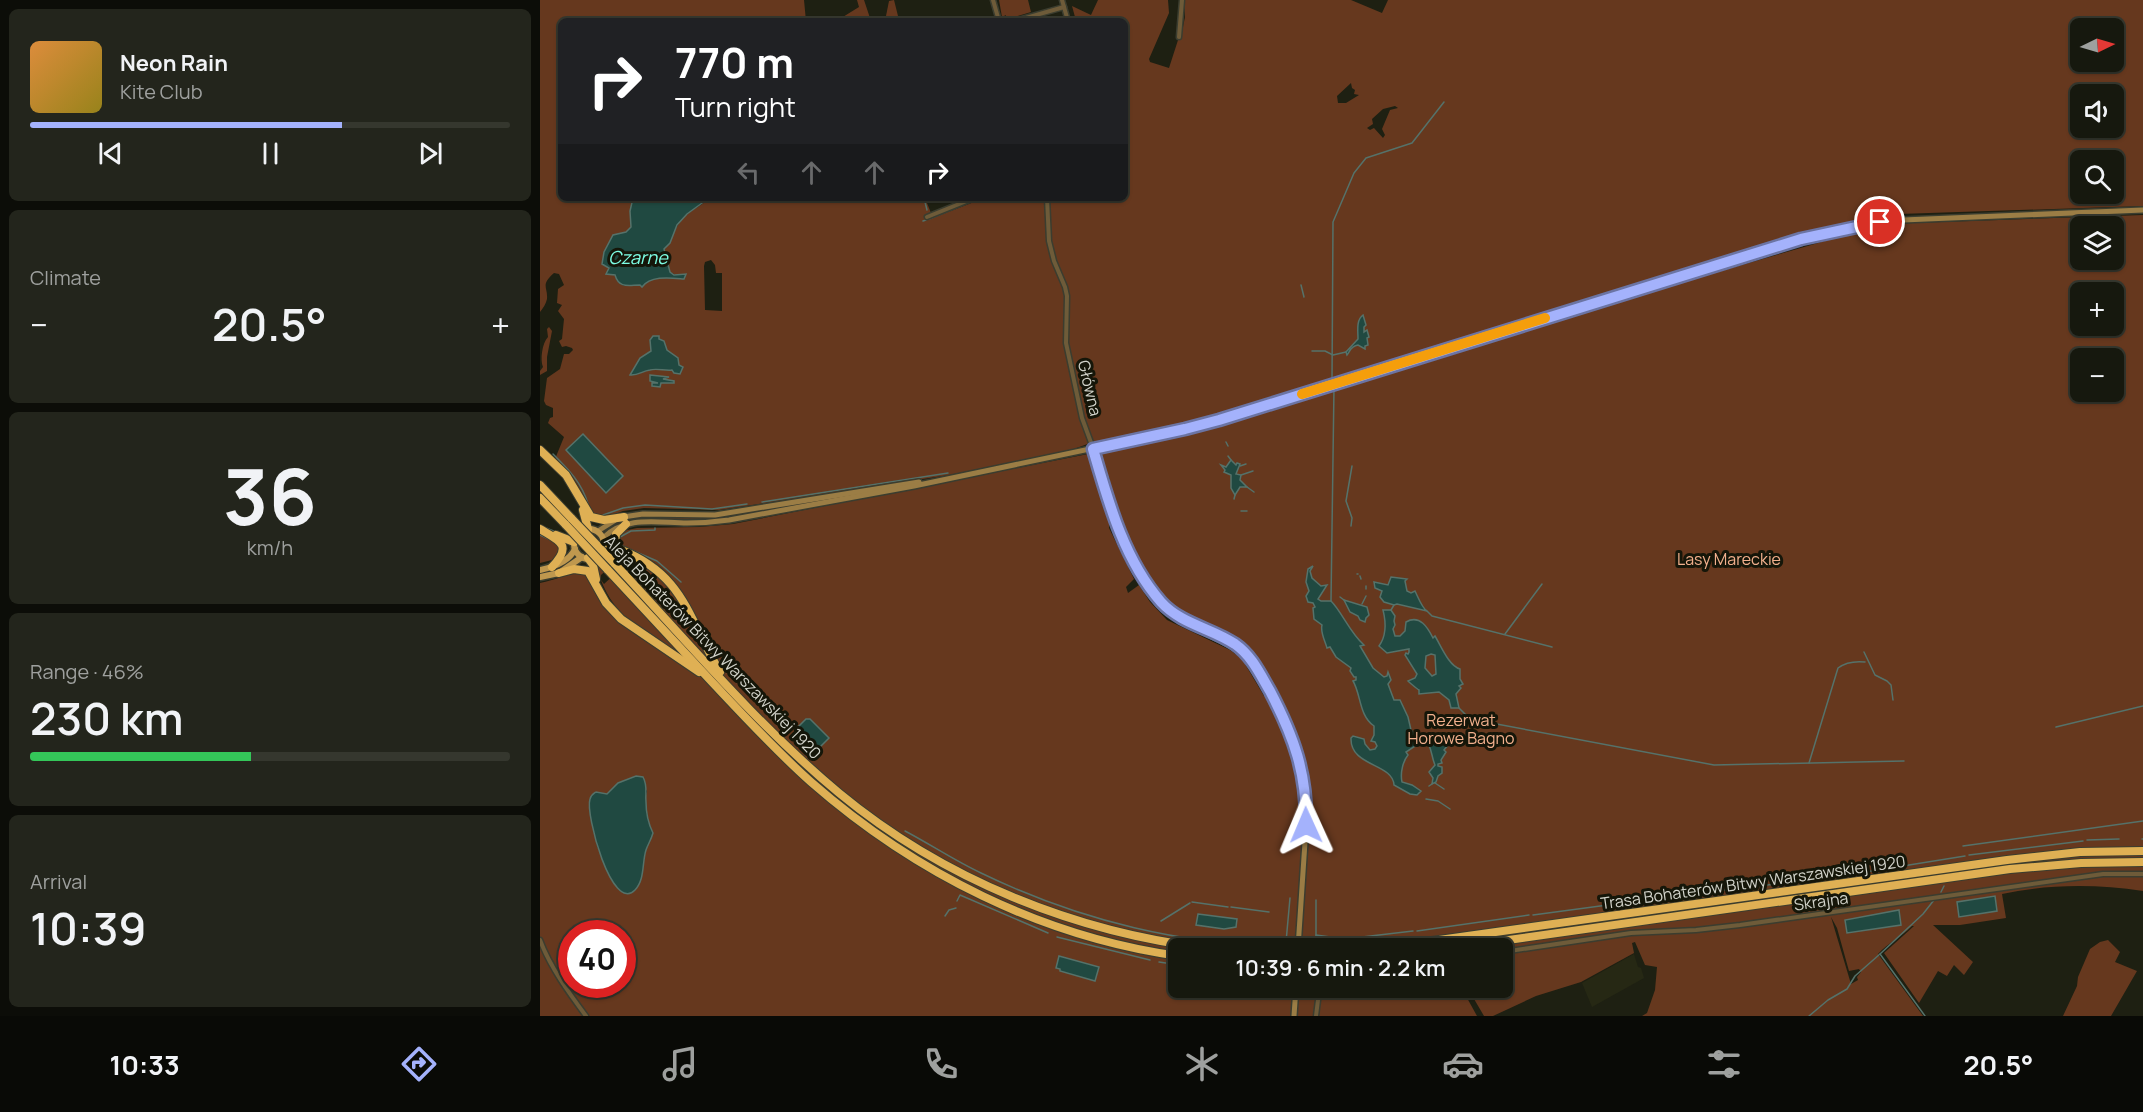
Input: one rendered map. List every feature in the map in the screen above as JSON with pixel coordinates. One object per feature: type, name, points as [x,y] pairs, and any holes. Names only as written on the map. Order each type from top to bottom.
[{"type":"highway","points":[[540,450],[566,475],[587,513],[594,519],[625,520]]},
{"type":"highway","name":"Aleja Bohaterów Bitwy Warszawskiej 1920","points":[[540,484],[607,569],[712,682],[809,781],[869,830],[916,861],[978,894],[1036,919],[1110,942],[1168,955]]},
{"type":"highway","name":"Aleja Bohaterów Bitwy Warszawskiej 1920","points":[[540,498],[614,563],[794,753],[841,794],[891,831],[944,863],[1016,898],[1066,917],[1136,936],[1168,941]]},
{"type":"highway","points":[[581,500],[588,529]]},
{"type":"highway","points":[[625,520],[614,542],[619,549],[657,569],[675,588],[729,686]]},
{"type":"highway","points":[[543,531],[569,539],[575,546]]},
{"type":"highway","points":[[543,531],[558,539],[563,547],[562,554],[552,567]]},
{"type":"highway","points":[[603,543],[632,555]]},
{"type":"highway","points":[[585,558],[593,565],[599,590]]},
{"type":"highway","points":[[559,573],[584,569],[592,575],[611,609],[627,625],[712,682]]},
{"type":"highway","name":"Trasa Bohaterów Bitwy Warszawskiej 1920","points":[[1453,938],[2007,860],[2080,852],[2140,851]]},
{"type":"highway","name":"Trasa Bohaterów Bitwy Warszawskiej 1920","points":[[1513,939],[2010,869],[2081,862],[2140,862]]},
{"type":"main road","points":[[540,570],[567,559],[575,546],[577,534],[588,529],[598,531],[625,520],[701,523],[729,520],[904,488],[1185,429],[1824,233],[1860,225],[1903,220],[2143,210]]},
{"type":"main road","name":"Główna","points":[[1093,449],[1117,523],[1134,560],[1161,603],[1182,619],[1230,641],[1246,654],[1260,673],[1291,735],[1302,769],[1307,801],[1299,938]]},
{"type":"main road","points":[[540,577],[559,573],[585,558],[600,554],[603,543],[625,520]]},
{"type":"main road","points":[[598,531],[603,543]]},
{"type":"main road","points":[[575,546],[585,558]]},
{"type":"main road","points":[[1294,1016],[1295,998]]},
{"type":"street","points":[[993,0],[998,18]]},
{"type":"street","points":[[1062,0],[1067,18]]},
{"type":"street","points":[[1179,37],[1182,0]]},
{"type":"street","points":[[1026,18],[1064,7]]},
{"type":"street","points":[[927,217],[967,201]]},
{"type":"street","name":"Główna","points":[[1047,201],[1049,241],[1067,296],[1066,343],[1082,418],[1093,449]]},
{"type":"street","name":"Skrajna","points":[[1513,951],[1631,933],[1703,930],[2103,874],[2143,874]]},
{"type":"street","points":[[540,940],[548,957],[586,1016]]},
{"type":"street","points":[[1316,1016],[1319,998]]},
{"type":"shaded area","points":[[1634,954],[1644,978],[1592,1007],[1582,983]]},
{"type":"green space","points":[[540,0],[804,0],[806,18],[558,18],[558,201],[645,201],[610,273],[622,285],[632,286],[656,278],[684,279],[670,272],[664,250],[681,221],[706,201],[926,201],[933,218],[976,201],[1128,201],[1128,18],[1073,18],[1075,17],[1072,6],[1091,15],[1098,0],[1168,0],[1169,13],[1149,59],[1150,62],[1169,68],[1179,37],[1181,37],[1185,17],[1184,0],[1351,0],[1382,13],[1388,0],[2143,0],[2143,206],[1899,214],[1820,228],[1387,361],[1373,366],[1372,370],[1215,419],[1101,444],[1093,442],[1071,450],[949,475],[719,510],[644,508],[623,511],[604,518],[595,516],[574,480],[555,459],[564,437],[548,423],[553,417],[553,408],[546,405],[544,401],[547,378],[560,369],[564,354],[569,354],[573,350],[566,346],[562,347],[559,341],[562,339],[564,319],[558,311],[562,305],[557,303],[558,289],[564,285],[559,274],[554,273],[547,280],[547,299],[540,312]],"holes":[[[1351,83],[1355,90],[1354,94],[1359,95],[1346,103],[1338,103],[1337,96]],[[1395,106],[1398,108],[1390,110],[1382,129],[1385,135],[1383,138],[1374,128],[1370,130],[1367,128],[1373,124],[1372,119],[1383,109]],[[711,260],[715,265],[716,273],[722,273],[722,311],[705,310],[704,266],[705,262]]]},
{"type":"green space","points":[[857,0],[864,0],[870,18],[841,18],[859,7]]},
{"type":"green space","points":[[894,0],[898,18],[887,18],[889,1]]},
{"type":"green space","points":[[999,0],[1028,0],[1031,12],[1012,18],[1005,18],[1006,15],[1002,17]]},
{"type":"green space","points":[[2143,215],[2143,891],[2108,887],[2037,888],[2002,894],[2006,918],[1960,925],[1933,925],[1973,962],[1964,975],[1954,965],[1947,976],[1938,971],[1919,1003],[1884,953],[1914,926],[1912,926],[1878,954],[1923,1016],[1642,1016],[1647,1013],[1655,990],[1657,967],[1645,965],[1635,942],[1632,943],[1634,953],[1581,982],[1536,996],[1493,1016],[1484,1016],[1473,998],[1513,998],[1513,938],[1168,938],[1168,998],[1467,998],[1477,1016],[540,1016],[540,583],[585,573],[620,622],[671,653],[623,615],[614,604],[607,592],[601,580],[600,578],[595,561],[606,551],[631,559],[649,569],[685,599],[677,585],[661,568],[619,545],[617,537],[623,531],[637,528],[733,524],[1088,454],[1091,456],[1091,465],[1109,528],[1134,579],[1126,587],[1128,593],[1139,585],[1150,602],[1167,620],[1230,650],[1242,659],[1264,696],[1272,692],[1252,657],[1264,674],[1273,691],[1275,691],[1252,651],[1223,631],[1190,616],[1170,603],[1149,578],[1125,529],[1107,481],[1110,480],[1109,477],[1103,475],[1097,456],[1099,451],[1183,433],[1189,434],[1569,315],[1884,224],[2070,218],[2070,270],[2124,270],[2124,216],[2114,216]],"holes":[[[620,558],[629,561],[604,584],[601,575]],[[636,776],[647,791],[645,800],[653,833],[645,852],[643,868],[612,881],[597,846],[591,797],[596,792],[607,794],[618,783]],[[1831,917],[1837,928],[1849,971],[1859,969],[1861,972],[1857,977],[1858,980],[1851,984]]]},
{"type":"green space","points":[[549,327],[552,331],[547,371],[540,375],[543,367],[542,352]]},
{"type":"green space","points":[[1111,500],[1133,552],[1162,598],[1174,609],[1232,639],[1249,653],[1226,637],[1175,611],[1166,603],[1155,591],[1138,563],[1123,532]]},
{"type":"green space","points":[[750,512],[709,520],[629,521],[607,528],[618,522],[642,517],[703,518]]},
{"type":"green space","points":[[540,534],[555,540],[560,547],[556,559],[540,563]]},
{"type":"green space","points":[[2108,940],[2120,952],[2115,962],[2137,971],[2111,1016],[2063,1016],[2090,949]]},
{"type":"water","name":"Czarne","points":[[632,201],[705,201],[687,214],[677,225],[670,243],[664,249],[670,272],[674,275],[686,274],[684,279],[656,279],[642,287],[622,284],[615,275],[606,274],[609,268],[602,264],[604,252],[613,235],[626,232],[631,227],[630,211]]},
{"type":"water","points":[[1363,315],[1366,325],[1364,332],[1367,330],[1369,337],[1367,338],[1368,345],[1365,349],[1358,345],[1355,346],[1347,355],[1346,352],[1358,339],[1358,323]]},
{"type":"water","points":[[653,336],[659,336],[659,339],[664,341],[667,350],[678,358],[679,365],[683,367],[680,374],[672,370],[655,369],[630,375],[640,358],[651,351],[650,340]]},
{"type":"water","points":[[650,375],[669,377],[663,379],[674,381],[674,383],[661,383],[660,387],[652,386],[652,383],[658,383],[650,381]]},
{"type":"water","points":[[583,434],[623,476],[606,493],[566,450]]},
{"type":"water","points":[[1231,460],[1236,465],[1240,464],[1236,474],[1241,475],[1240,480],[1247,487],[1240,487],[1235,495],[1231,488],[1231,475],[1224,472],[1221,465],[1226,467]]},
{"type":"water","points":[[1313,566],[1310,571],[1312,578],[1321,586],[1327,585],[1318,599],[1331,601],[1335,606],[1354,635],[1364,645],[1360,646],[1373,668],[1384,677],[1388,672],[1391,680],[1388,684],[1394,700],[1400,700],[1411,730],[1423,741],[1406,752],[1408,755],[1402,771],[1402,782],[1421,791],[1417,795],[1410,794],[1394,785],[1387,772],[1364,760],[1353,747],[1351,738],[1353,736],[1364,739],[1370,750],[1375,749],[1377,746],[1375,742],[1371,741],[1374,726],[1363,711],[1353,681],[1356,677],[1350,671],[1351,668],[1336,657],[1330,647],[1327,648],[1322,634],[1322,625],[1314,619],[1313,608],[1315,607],[1313,603],[1308,602],[1306,596],[1309,591],[1306,582],[1308,569]]},
{"type":"water","points":[[1391,577],[1407,579],[1405,581],[1407,591],[1411,593],[1415,591],[1427,611],[1384,602],[1380,597],[1382,591],[1375,588],[1374,582],[1388,585]]},
{"type":"water","points":[[1344,600],[1367,607],[1369,615],[1365,622],[1350,612]]},
{"type":"water","points":[[1383,610],[1391,610],[1395,616],[1393,629],[1395,636],[1400,636],[1405,631],[1406,622],[1415,620],[1426,626],[1433,638],[1435,636],[1449,660],[1460,669],[1460,679],[1463,684],[1459,686],[1461,688],[1456,694],[1459,708],[1451,708],[1449,700],[1439,692],[1419,694],[1419,690],[1408,681],[1415,678],[1417,674],[1405,655],[1408,654],[1409,649],[1387,653],[1379,646],[1385,633]],"holes":[[[1435,655],[1436,674],[1432,676],[1425,668],[1426,656]]]},
{"type":"water","points":[[806,719],[810,719],[829,738],[819,748],[797,728]]},
{"type":"water","points":[[1436,738],[1437,741],[1448,745],[1444,750],[1446,752],[1441,760],[1442,763],[1438,764],[1442,767],[1442,773],[1432,784],[1433,778],[1429,772],[1435,765],[1426,741]]},
{"type":"water","points":[[636,776],[643,777],[645,783],[647,814],[653,833],[646,850],[638,886],[626,894],[609,876],[602,859],[592,823],[590,799],[596,792],[607,794],[618,783]]},
{"type":"water","points":[[1995,896],[1997,911],[1959,917],[1957,902]]},
{"type":"water","points":[[1899,910],[1901,925],[1847,933],[1845,920]]},
{"type":"water","points":[[1198,914],[1237,919],[1236,927],[1224,929],[1196,925]]},
{"type":"water","points":[[1059,956],[1099,967],[1095,981],[1060,971],[1056,968]]},
{"type":"waterway","points":[[1332,380],[1333,222],[1354,173],[1366,158],[1412,143],[1444,102]]},
{"type":"waterway","points":[[925,201],[927,210]]},
{"type":"waterway","points":[[929,219],[973,201]]},
{"type":"waterway","points":[[1301,285],[1304,297]]},
{"type":"waterway","points":[[1312,351],[1325,351],[1333,355],[1346,352]]},
{"type":"waterway","points":[[1331,601],[1334,387]]},
{"type":"waterway","points":[[1226,442],[1228,446]]},
{"type":"waterway","points":[[553,454],[579,483],[588,504]]},
{"type":"waterway","points":[[1228,456],[1231,460]]},
{"type":"waterway","points":[[1240,466],[1246,464]]},
{"type":"waterway","points":[[1351,526],[1352,518],[1346,501],[1352,466]]},
{"type":"waterway","points":[[1093,467],[1105,506],[1136,575]]},
{"type":"waterway","points":[[1241,475],[1253,471]]},
{"type":"waterway","points":[[762,502],[948,473]]},
{"type":"waterway","points":[[1247,487],[1254,492]]},
{"type":"waterway","points":[[1234,499],[1235,495]]},
{"type":"waterway","points":[[603,515],[623,508],[645,505],[712,509],[747,504]]},
{"type":"waterway","points":[[1241,511],[1247,511]]},
{"type":"waterway","points":[[546,528],[556,532]]},
{"type":"waterway","points":[[620,537],[631,531],[655,530],[655,528]]},
{"type":"waterway","points":[[540,535],[551,540]]},
{"type":"waterway","points":[[619,543],[657,561],[681,582]]},
{"type":"waterway","points":[[1505,634],[1542,584]]},
{"type":"waterway","points":[[1143,587],[1168,615],[1241,656],[1252,669],[1267,695]]},
{"type":"waterway","points":[[1362,604],[1366,596]]},
{"type":"waterway","points":[[1340,597],[1344,600]]},
{"type":"waterway","points":[[1391,610],[1394,605]]},
{"type":"waterway","points":[[1427,611],[1432,616],[1552,647]]},
{"type":"waterway","points":[[1864,652],[1875,675],[1891,685],[1893,700]]},
{"type":"waterway","points":[[1809,763],[1838,668],[1851,662],[1865,662]]},
{"type":"waterway","points":[[2056,727],[2143,706]]},
{"type":"waterway","points":[[1459,708],[1470,719],[1714,765],[1904,761]]},
{"type":"waterway","points":[[1435,783],[1444,789]]},
{"type":"waterway","points":[[1426,799],[1438,801],[1450,809]]},
{"type":"waterway","points":[[1963,846],[2143,821]]},
{"type":"waterway","points":[[905,831],[981,873],[1018,890],[1095,917],[1134,928],[1187,938]]},
{"type":"waterway","points":[[2087,840],[2119,839]]},
{"type":"waterway","points":[[1969,855],[2083,841]]},
{"type":"waterway","points":[[1853,874],[1965,856]]},
{"type":"waterway","points":[[1753,887],[1849,874]]},
{"type":"waterway","points":[[1941,892],[1944,886]]},
{"type":"waterway","points":[[1649,899],[1749,887]]},
{"type":"waterway","points":[[957,901],[960,895],[1048,933]]},
{"type":"waterway","points":[[1286,938],[1290,898]]},
{"type":"waterway","points":[[1316,900],[1316,935]]},
{"type":"waterway","points":[[1533,915],[1645,900]]},
{"type":"waterway","points":[[1925,1016],[1880,954],[1923,914],[1934,900]]},
{"type":"waterway","points":[[1192,902],[1228,907]]},
{"type":"waterway","points":[[1161,921],[1190,903]]},
{"type":"waterway","points":[[1231,907],[1269,912]]},
{"type":"waterway","points":[[945,916],[949,910],[956,908]]},
{"type":"waterway","points":[[1417,931],[1529,915]]},
{"type":"waterway","points":[[1354,938],[1413,931]]},
{"type":"waterway","points":[[1316,938],[1316,935],[1338,938]]},
{"type":"waterway","points":[[1057,937],[1150,960]]},
{"type":"waterway","points":[[1809,1016],[1828,1000],[1847,989],[1855,976],[1880,954]]},
{"type":"waterway","points":[[1159,962],[1168,963]]},
{"type":"slow traffic","points":[[1302,394],[1545,318]]},
{"type":"route","points":[[1306,825],[1307,801],[1298,754],[1286,723],[1260,673],[1251,659],[1238,646],[1182,619],[1161,603],[1134,560],[1117,523],[1093,449],[1219,420],[1801,239],[1880,222]]},
{"type":"park label","name":"Lasy Mareckie","points":[[1729,559]]},
{"type":"park label","name":"Rezerwat Horowe Bagno","points":[[1461,729]]}]
